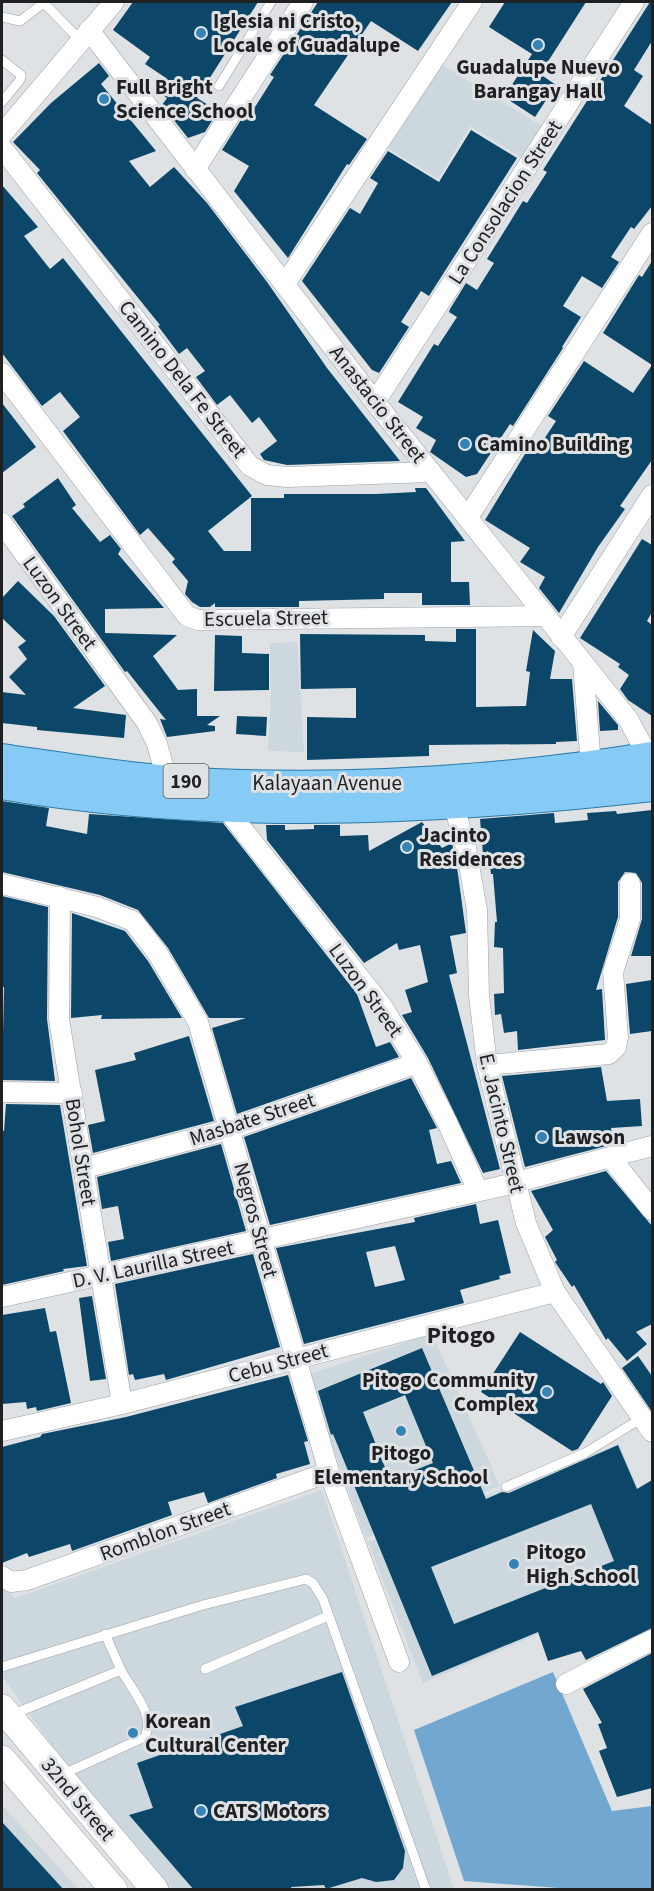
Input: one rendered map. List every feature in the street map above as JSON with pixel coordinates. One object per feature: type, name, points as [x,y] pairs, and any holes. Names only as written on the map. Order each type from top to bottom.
[{"type":"main road","name":"Kalayaan Avenue","points":[[2,759],[212,784],[372,786],[450,792],[652,771]]},
{"type":"main road","name":"Kalayaan Avenue","points":[[2,784],[64,795],[225,807],[368,807],[591,766],[652,771]]},
{"type":"main road","name":"32nd Street","points":[[5,1712],[155,1890]]},
{"type":"main road","name":"32nd Street","points":[[2,1760],[114,1890]]},
{"type":"street","points":[[4,125],[114,2]]},
{"type":"street","points":[[195,169],[303,2]]},
{"type":"street","points":[[285,284],[472,2]]},
{"type":"street","name":"La Consolacion Street","points":[[375,402],[634,2]]},
{"type":"street","name":"Anastacio Street","points":[[85,35],[195,169],[375,402],[628,719],[652,771]]},
{"type":"street","name":"Camino Dela Fe Street","points":[[2,148],[250,466],[267,475],[287,477],[431,472]]},
{"type":"street","points":[[468,517],[652,233]]},
{"type":"street","name":"Escuela Street","points":[[2,373],[187,616],[198,620],[544,616]]},
{"type":"street","points":[[561,637],[652,495]]},
{"type":"street","name":"Luzon Street","points":[[2,523],[147,723],[157,744],[167,779]]},
{"type":"street","points":[[583,663],[591,766]]},
{"type":"street","name":"E. Jacinto Street","points":[[450,792],[466,848],[477,910],[479,995],[487,1065],[526,1223],[555,1292],[647,1425]]},
{"type":"street","name":"Luzon Street","points":[[225,807],[382,1006],[417,1063],[478,1191]]},
{"type":"street","points":[[487,1065],[609,1054],[616,1047],[618,1037],[613,972],[630,920],[630,883]]},
{"type":"street","name":"Negros Street","points":[[2,884],[121,914],[144,932],[198,1022],[329,1472],[399,1662]]},
{"type":"street","name":"Bohol Street","points":[[60,897],[59,1019],[122,1404]]},
{"type":"street","name":"Masbate Street","points":[[84,1168],[231,1129],[417,1063]]},
{"type":"street","points":[[2,1092],[72,1093]]},
{"type":"street","name":"D. V. Laurilla Street","points":[[2,1298],[478,1191],[652,1146]]},
{"type":"street","points":[[611,1158],[652,1210]]},
{"type":"street","name":"Cebu Street","points":[[2,1431],[122,1404],[555,1292]]},
{"type":"street","name":"Romblon Street","points":[[2,1576],[11,1582],[27,1580],[329,1472]]},
{"type":"street","points":[[566,1684],[652,1640]]},
{"type":"lane","points":[[2,17],[20,21],[44,2],[85,35]]},
{"type":"lane","points":[[219,86],[271,2]]},
{"type":"lane","points":[[2,60],[21,75],[20,80],[2,102]]},
{"type":"lane","points":[[506,1487],[647,1425]]},
{"type":"lane","points":[[2,1667],[105,1634],[298,1579],[306,1579],[313,1583],[323,1599],[426,1890]]},
{"type":"lane","points":[[205,1669],[328,1616]]},
{"type":"lane","points":[[59,1776],[145,1737],[149,1729],[148,1718],[121,1670],[105,1634]]},
{"type":"lane","points":[[5,1712],[121,1670]]},
{"type":"shaded area","points":[[441,64],[542,126],[522,158],[470,126],[438,179],[388,148]]},
{"type":"shaded area","points":[[297,642],[304,752],[268,751],[271,689],[270,643]]},
{"type":"shaded area","name":"Pitogo Elementary School","points":[[432,1334],[500,1486],[366,1538],[306,1375]]},
{"type":"shaded area","name":"Pitogo High School","points":[[619,1444],[652,1522],[652,1586],[423,1683],[368,1542]]},
{"type":"shaded area","points":[[322,1490],[454,1889],[172,1889],[66,1765],[2,1676],[2,1585],[15,1598]]},
{"type":"shaded area","points":[[553,1672],[612,1811],[652,1806],[652,1889],[573,1889],[464,1881],[414,1730]]},
{"type":"shaded area","points":[[2,1805],[78,1889],[2,1889]]},
{"type":"building","points":[[133,2],[258,2],[197,98],[218,111],[205,132],[188,138],[162,105],[167,98],[157,92],[166,78],[145,64],[150,57],[113,30]]},
{"type":"building","points":[[318,2],[452,2],[418,51],[371,21],[314,105],[367,139],[349,165],[347,164],[288,258],[234,191],[249,166],[222,150],[251,104],[255,107],[274,77],[270,75]]},
{"type":"building","name":"Guadalupe Nuevo Barangay Hall","points":[[505,2],[586,2],[540,74],[556,85],[535,117],[504,97],[532,54],[489,27]]},
{"type":"building","points":[[652,2],[652,41],[634,70],[643,76],[624,106],[652,125],[652,206],[634,229],[631,227],[611,257],[619,262],[602,288],[582,276],[563,306],[581,317],[513,426],[510,424],[477,474],[466,477],[430,452],[436,440],[416,428],[423,417],[398,402],[434,344],[438,346],[457,317],[449,312],[466,283],[477,290],[494,263],[487,259],[523,201],[527,203],[547,172],[543,170]]},
{"type":"building","points":[[99,63],[109,76],[101,84],[156,151],[129,161],[150,187],[174,167],[207,203],[267,282],[327,368],[400,461],[287,465],[264,460],[260,454],[277,441],[259,417],[252,423],[230,395],[217,405],[196,377],[205,371],[187,348],[179,354],[158,326],[160,325],[37,173],[40,170],[13,142],[51,103]]},
{"type":"building","points":[[471,130],[517,158],[429,296],[421,291],[401,322],[409,327],[379,373],[372,370],[302,281],[350,208],[360,214],[378,183],[370,178],[388,151],[439,182]]},
{"type":"building","points":[[2,185],[38,227],[24,236],[50,269],[63,258],[252,496],[208,531],[224,551],[251,551],[251,498],[284,498],[284,494],[416,492],[415,488],[426,488],[465,541],[451,542],[451,582],[469,582],[470,605],[422,605],[422,593],[384,593],[384,599],[299,601],[299,607],[215,607],[215,603],[210,607],[200,607],[192,602],[185,594],[188,581],[172,562],[175,559],[148,528],[140,535],[63,431],[80,417],[60,392],[42,406],[2,353]]},
{"type":"building","points":[[652,261],[652,365],[603,333],[639,275],[642,277]]},
{"type":"building","points":[[584,361],[633,393],[652,365],[652,460],[620,506],[625,509],[598,547],[559,613],[539,588],[545,577],[520,562],[530,548],[485,520],[528,449],[535,453],[556,421],[548,416]]},
{"type":"building","points":[[2,403],[36,447],[2,473]]},
{"type":"building","points":[[58,478],[76,505],[72,508],[100,542],[110,535],[121,549],[118,554],[164,608],[105,609],[105,633],[177,635],[153,656],[178,690],[197,689],[197,716],[220,716],[207,725],[215,726],[215,731],[167,737],[160,719],[166,720],[127,671],[125,672],[12,516],[25,507],[23,504]]},
{"type":"building","points":[[642,539],[652,545],[652,612],[647,621],[652,625],[652,716],[628,700],[620,689],[629,675],[618,667],[620,664],[580,638]]},
{"type":"building","points":[[18,581],[54,616],[105,686],[73,708],[126,715],[124,738],[37,730],[37,727],[2,723],[2,692],[26,695],[9,677],[27,659],[18,647],[26,641],[2,618],[2,598]]},
{"type":"building","points":[[456,629],[476,629],[476,707],[526,706],[530,672],[526,671],[533,630],[555,651],[550,679],[572,679],[577,741],[556,742],[556,744],[429,745],[429,756],[307,760],[307,717],[356,718],[356,688],[301,689],[300,634],[425,635],[425,641],[456,642]]},
{"type":"building","points":[[215,635],[242,636],[242,653],[269,654],[269,690],[214,691]]},
{"type":"building","points":[[598,701],[618,725],[618,730],[600,731]]},
{"type":"building","points":[[237,716],[267,717],[266,736],[236,734]]},
{"type":"building","points":[[2,801],[49,808],[46,826],[87,834],[89,814],[223,823],[357,994],[376,1047],[390,1042],[399,1057],[237,1114],[212,1028],[246,1018],[209,1018],[168,948],[138,910],[100,895],[2,872]]},
{"type":"building","points":[[652,810],[652,956],[631,956],[642,919],[642,883],[636,873],[625,872],[618,882],[618,917],[596,990],[602,989],[605,1040],[518,1050],[517,1031],[504,1033],[501,1014],[495,1015],[494,994],[504,993],[503,948],[494,947],[495,922],[497,922],[493,874],[491,874],[488,851],[483,854],[480,819],[554,813],[555,823],[588,820],[587,813],[616,811],[617,814]]},
{"type":"building","points":[[422,822],[442,848],[452,843],[457,867],[466,933],[450,936],[457,973],[449,975],[500,1169],[483,1173],[428,1058],[402,1015],[412,1012],[405,990],[428,982],[420,945],[399,950],[397,943],[364,963],[267,840],[266,825],[285,825],[285,830],[314,829],[314,825],[340,825],[340,836],[368,835],[369,851]]},
{"type":"building","points":[[2,896],[48,907],[47,1019],[55,1081],[2,1080],[4,987],[2,987]]},
{"type":"building","points":[[72,913],[125,931],[148,961],[182,1018],[101,1019],[102,1015],[71,1018]]},
{"type":"building","points":[[652,980],[652,1031],[630,1034],[626,984]]},
{"type":"building","points":[[189,1036],[214,1121],[93,1153],[88,1125],[105,1121],[95,1070],[136,1060],[134,1053]]},
{"type":"building","points":[[601,1067],[607,1101],[640,1099],[642,1126],[611,1128],[614,1144],[525,1167],[502,1076]]},
{"type":"building","points":[[411,1078],[437,1128],[429,1130],[437,1164],[451,1161],[461,1183],[270,1225],[244,1137]]},
{"type":"building","points":[[6,1104],[60,1105],[87,1266],[63,1269],[64,1271],[2,1285],[2,1130],[4,1131]]},
{"type":"building","points":[[221,1144],[246,1231],[111,1261],[108,1242],[124,1239],[118,1206],[102,1209],[97,1177]]},
{"type":"building","points":[[606,1171],[652,1226],[652,1324],[636,1332],[647,1344],[627,1361],[608,1338],[606,1340],[574,1285],[572,1287],[555,1262],[557,1260],[545,1237],[553,1230],[531,1191]]},
{"type":"building","points":[[476,1204],[480,1224],[498,1220],[511,1273],[499,1276],[500,1279],[460,1290],[464,1303],[304,1344],[276,1248],[415,1222],[414,1218]],"holes":[[[395,1246],[405,1280],[375,1287],[366,1252]]]},
{"type":"building","points":[[253,1254],[280,1347],[166,1380],[164,1374],[135,1380],[133,1374],[129,1375],[115,1284]]},
{"type":"building","points":[[92,1296],[106,1379],[90,1381],[79,1298]]},
{"type":"building","points":[[45,1308],[50,1332],[56,1331],[71,1403],[37,1411],[36,1407],[27,1409],[26,1402],[2,1404],[2,1315]]},
{"type":"building","name":"Pitogo Community Complex","points":[[520,1332],[601,1384],[603,1382],[612,1396],[578,1449],[572,1451],[481,1392]]},
{"type":"building","points":[[422,1348],[486,1499],[502,1492],[509,1493],[618,1445],[637,1489],[652,1480],[652,1628],[586,1660],[581,1651],[548,1661],[538,1632],[432,1676],[333,1434],[331,1435],[318,1391]],"holes":[[[405,1395],[433,1463],[390,1480],[363,1412]],[[591,1504],[614,1561],[454,1624],[431,1567]]]},
{"type":"building","points":[[638,1356],[652,1376],[652,1412],[622,1368]]},
{"type":"building","points":[[288,1375],[308,1441],[304,1442],[310,1464],[276,1474],[277,1478],[208,1503],[204,1492],[168,1502],[172,1515],[72,1551],[70,1544],[29,1557],[27,1553],[2,1563],[2,1447],[40,1437],[42,1434],[126,1417]]},
{"type":"building","points":[[652,1653],[652,1788],[617,1797],[599,1751],[607,1748],[598,1724],[602,1723],[583,1689]]},
{"type":"building","points":[[342,1672],[405,1851],[403,1868],[394,1880],[376,1882],[362,1878],[326,1889],[324,1885],[291,1887],[292,1890],[194,1890],[129,1815],[153,1808],[137,1763],[243,1726],[235,1707]]},
{"type":"building","points":[[2,1822],[64,1890],[2,1890]]},
{"type":"place","name":"Iglesia ni Cristo, Locale of Guadalupe","points":[[201,33]]},
{"type":"place","name":"Guadalupe Nuevo Barangay Hall","points":[[538,45]]},
{"type":"place","name":"Full Bright Science School","points":[[104,99]]},
{"type":"place","name":"Camino Building","points":[[465,444]]},
{"type":"place","name":"Jacinto Residences","points":[[407,847]]},
{"type":"place","name":"Lawson","points":[[542,1137]]},
{"type":"place","name":"Pitogo Community Complex","points":[[547,1392]]},
{"type":"place","name":"Pitogo Elementary School","points":[[401,1431]]},
{"type":"place","name":"Pitogo High School","points":[[514,1564]]},
{"type":"place","name":"Korean Cultural Center","points":[[133,1733]]},
{"type":"place","name":"CATS Motors","points":[[201,1811]]},
{"type":"district","name":"Pitogo","points":[[461,1335]]}]
